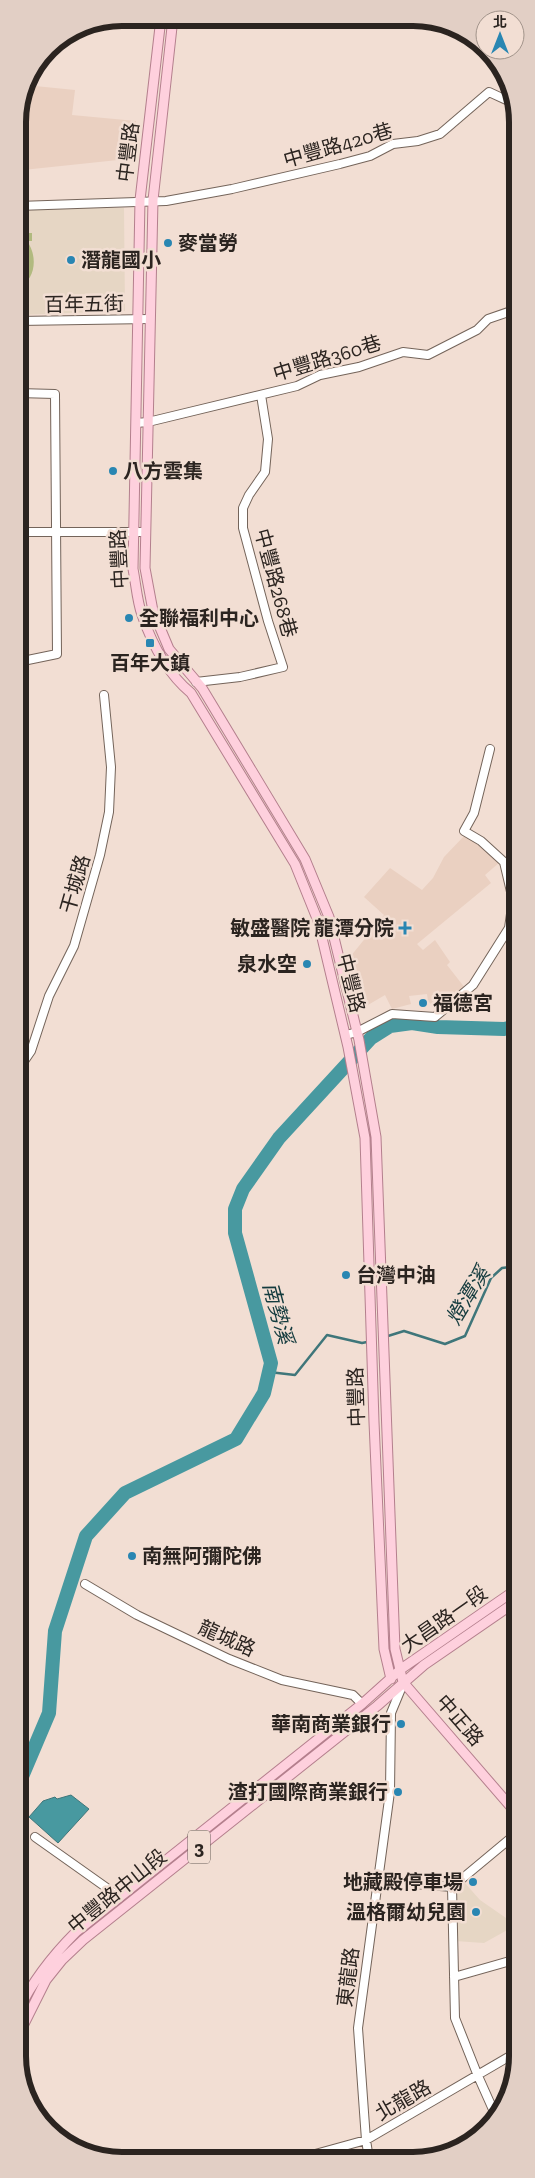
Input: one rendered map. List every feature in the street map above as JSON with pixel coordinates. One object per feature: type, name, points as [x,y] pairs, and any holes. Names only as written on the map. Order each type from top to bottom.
[{"type":"main road","name":"中豐路","points":[[160,26],[140,200],[133,569],[142,614],[159,654],[181,684],[191,693],[295,864],[318,921],[346,1035],[364,1138],[384,1649],[391,1679]]},
{"type":"main road","name":"中豐路","points":[[172,26],[153,200],[145,568],[153,611],[169,649],[207,696],[306,859],[329,917],[358,1036],[376,1137],[395,1649],[401,1670]]},
{"type":"main road","points":[[369,1276],[381,1275]]},
{"type":"main road","name":"大昌路一段","points":[[391,1679],[401,1670],[509,1595]]},
{"type":"main road","name":"大昌路一段","points":[[403,1682],[424,1665],[509,1607]]},
{"type":"main road","points":[[391,1679],[403,1682],[401,1670]]},
{"type":"main road","name":"中豐路中山段","points":[[26,1997],[38,1975],[54,1954],[76,1932],[391,1679]]},
{"type":"main road","name":"中豐路中山段","points":[[26,2020],[46,1980],[62,1960],[83,1940],[376,1706],[403,1682]]},
{"type":"main road","name":"中正路","points":[[403,1682],[509,1805]]},
{"type":"street","name":"中豐路420巷","points":[[153,200],[166,201],[276,179],[370,156],[392,144],[432,137],[446,131],[489,92],[505,100]]},
{"type":"street","points":[[26,206],[153,200]]},
{"type":"street","name":"中豐路360巷","points":[[136,423],[148,422],[301,385],[320,375],[359,367],[403,352],[428,355],[477,330],[488,319],[509,312]]},
{"type":"street","name":"百年五街","points":[[26,321],[150,319]]},
{"type":"street","points":[[26,393],[55,394],[57,532],[57,654],[26,660]]},
{"type":"street","name":"中豐路268巷","points":[[196,682],[240,677],[283,667],[268,621],[243,528],[244,508],[249,495],[265,472],[268,440],[261,395]]},
{"type":"street","points":[[26,532],[145,532]]},
{"type":"street","name":"干城路","points":[[26,1058],[31,1051],[49,996],[62,966],[74,946],[110,812],[111,767],[104,695]]},
{"type":"street","points":[[490,749],[474,814],[464,831],[481,841],[504,862],[509,879]]},
{"type":"street","points":[[346,1035],[358,1036],[392,1014],[435,1017],[473,985],[509,928]]},
{"type":"street","name":"龍城路","points":[[85,1584],[137,1615],[229,1659],[282,1680],[353,1695],[362,1704]]},
{"type":"street","name":"東龍路","points":[[368,2152],[358,2028],[390,1792],[391,1713],[403,1682]]},
{"type":"street","points":[[34,1837],[119,1898]]},
{"type":"street","points":[[378,1881],[452,1887],[509,1840]]},
{"type":"street","points":[[452,1887],[455,2018],[493,2108]]},
{"type":"street","points":[[454,1977],[509,1961]]},
{"type":"street","name":"北龍路","points":[[322,2152],[366,2140],[509,2057]]},
{"type":"shaded area","points":[[34,86],[75,90],[72,115],[136,121],[133,161],[118,160],[26,170],[26,116]]},
{"type":"shaded area","name":"潛龍國小","points":[[26,208],[124,208],[125,311],[26,315]]},
{"type":"shaded area","name":"敏盛醫院 龍潭分院","points":[[465,835],[500,862],[485,875],[491,883],[417,944],[423,950],[435,940],[450,962],[447,965],[465,988],[438,1011],[428,1001],[427,994],[409,996],[411,1004],[392,1009],[385,995],[356,1012],[346,962],[384,915],[364,897],[390,868],[422,890],[433,878],[444,857]]},
{"type":"shaded area","name":"溫格爾幼兒園","points":[[464,1882],[480,1900],[509,1920],[509,1929],[484,1943],[455,1941],[456,1888]]},
{"type":"green space","points":[[26,233],[32,233],[32,241],[27,241],[31,247],[34,260],[32,274],[26,282],[28,267]]},
{"type":"water","points":[[71,1795],[89,1809],[58,1843],[29,1817],[43,1801]]},
{"type":"waterway","name":"南勢溪","points":[[26,1767],[49,1713],[55,1631],[86,1536],[125,1493],[236,1439],[264,1393],[271,1363],[235,1233],[235,1209],[243,1189],[279,1138],[371,1038],[390,1026],[412,1023],[438,1027],[509,1028]]},
{"type":"waterway","name":"燈潭溪","points":[[388,1336],[404,1331],[445,1344],[465,1336],[491,1278],[502,1268],[509,1267]]},
{"type":"waterway","name":"燈潭溪","points":[[269,1372],[295,1375],[327,1335],[362,1343],[367,1342]]},
{"type":"place","name":"麥當勞","points":[[168,243]]},
{"type":"place","name":"潛龍國小","points":[[71,260]]},
{"type":"place","name":"八方雲集","points":[[113,471]]},
{"type":"place","name":"全聯福利中心","points":[[129,618]]},
{"type":"place","name":"百年大鎮","points":[[150,643]]},
{"type":"place","name":"敏盛醫院 龍潭分院","points":[[405,928]]},
{"type":"place","name":"泉水空","points":[[307,964]]},
{"type":"place","name":"福德宮","points":[[423,1003]]},
{"type":"place","name":"台灣中油","points":[[346,1275]]},
{"type":"place","name":"南無阿彌陀佛","points":[[132,1556]]},
{"type":"place","name":"華南商業銀行","points":[[401,1724]]},
{"type":"place","name":"渣打國際商業銀行","points":[[398,1792]]},
{"type":"place","name":"地藏殿停車場","points":[[473,1882]]},
{"type":"place","name":"溫格爾幼兒園","points":[[476,1912]]}]
